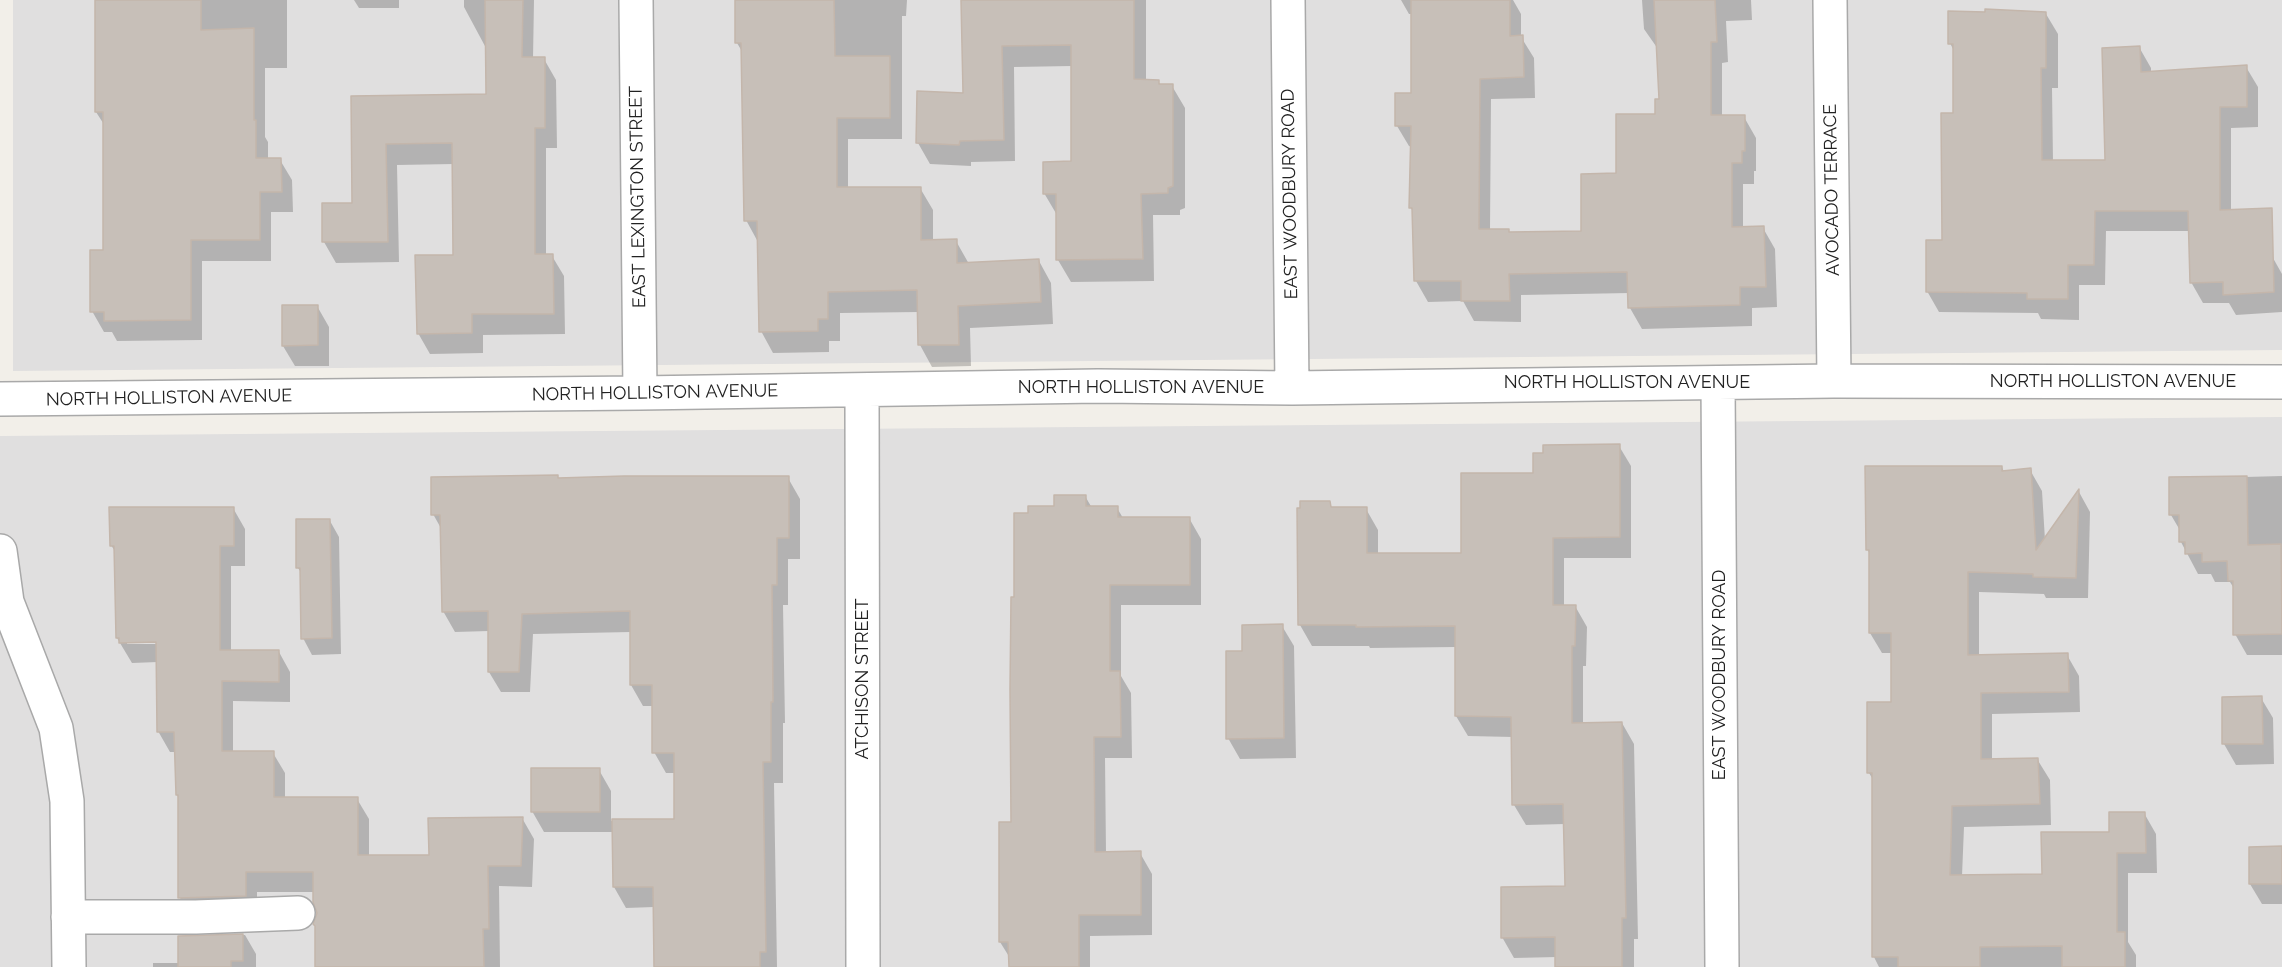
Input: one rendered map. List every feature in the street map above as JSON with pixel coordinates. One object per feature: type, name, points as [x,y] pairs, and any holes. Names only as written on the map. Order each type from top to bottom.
[{"type":"street","name":"EAST LEXINGTON STREET","points":[[636,0],[640,393]]},
{"type":"street","name":"EAST WOODBURY ROAD","points":[[1288,0],[1292,388]]},
{"type":"street","name":"AVOCADO TERRACE","points":[[1830,0],[1834,381]]},
{"type":"street","name":"NORTH HOLLISTON AVENUE","points":[[0,399],[1098,386],[1292,388],[1834,381],[2282,382]]},
{"type":"street","name":"EAST WOODBURY ROAD","points":[[1718,383],[1722,967]]},
{"type":"street","name":"ATCHISON STREET","points":[[862,390],[863,967]]},
{"type":"street","points":[[0,551],[7,602],[56,728],[67,801],[69,967]]},
{"type":"street","points":[[68,917],[196,917],[298,913]]},
{"type":"shaded area","points":[[13,0],[2282,0],[2282,350],[13,371]]},
{"type":"shaded area","points":[[2282,417],[2282,967],[0,967],[0,436]]},
{"type":"building","points":[[95,0],[201,0],[201,30],[254,28],[256,158],[281,158],[282,192],[260,192],[260,240],[191,240],[191,320],[104,321],[104,312],[90,312],[90,250],[103,250],[103,112],[95,112]]},
{"type":"building","points":[[485,0],[523,0],[522,57],[545,57],[545,128],[535,128],[535,254],[553,254],[554,314],[472,314],[472,333],[417,334],[415,255],[453,255],[452,143],[386,144],[388,242],[322,242],[322,203],[352,203],[351,96],[486,94]]},
{"type":"building","points":[[735,0],[834,0],[835,56],[890,56],[890,118],[837,118],[837,187],[921,187],[921,240],[957,239],[957,263],[1039,259],[1041,302],[958,306],[959,345],[918,345],[917,290],[828,292],[828,319],[818,319],[818,331],[759,332],[757,221],[744,221],[741,43],[735,43]]},
{"type":"building","points":[[961,0],[1134,0],[1134,79],[1159,80],[1159,84],[1173,84],[1173,186],[1168,188],[1168,193],[1141,194],[1143,259],[1056,260],[1056,194],[1043,194],[1043,162],[1071,161],[1071,45],[1002,46],[1004,140],[960,141],[959,145],[916,143],[917,91],[963,93]]},
{"type":"building","points":[[1411,0],[1510,0],[1510,36],[1523,35],[1524,77],[1480,79],[1479,229],[1509,229],[1509,232],[1581,231],[1581,174],[1616,173],[1616,114],[1655,114],[1655,99],[1659,99],[1654,0],[1715,0],[1717,42],[1711,42],[1711,115],[1745,115],[1745,151],[1742,151],[1742,163],[1732,163],[1732,227],[1764,226],[1766,287],[1740,287],[1740,305],[1628,308],[1627,272],[1509,274],[1510,301],[1461,301],[1461,281],[1414,281],[1412,208],[1409,208],[1411,126],[1395,126],[1395,93],[1411,93]]},
{"type":"building","points":[[1985,9],[2046,12],[2046,68],[2041,68],[2042,160],[2105,160],[2102,48],[2140,46],[2141,72],[2247,65],[2247,107],[2220,107],[2220,210],[2272,208],[2274,292],[2223,295],[2223,282],[2190,283],[2188,211],[2095,211],[2094,265],[2068,265],[2068,299],[2027,299],[2027,293],[1926,292],[1926,240],[1942,240],[1941,113],[1953,113],[1953,44],[1948,44],[1948,11],[1985,12]]},
{"type":"building","points":[[282,305],[318,305],[318,345],[282,346]]},
{"type":"building","points":[[1620,444],[1620,537],[1553,538],[1553,605],[1576,605],[1575,646],[1572,646],[1572,723],[1622,722],[1626,918],[1622,918],[1622,967],[1555,967],[1555,937],[1501,938],[1501,887],[1565,886],[1563,804],[1512,805],[1511,717],[1455,716],[1455,626],[1298,625],[1297,508],[1300,508],[1300,501],[1330,501],[1331,507],[1367,507],[1367,553],[1461,553],[1461,473],[1533,473],[1533,453],[1543,453],[1543,445]]},
{"type":"building","points":[[1865,466],[2002,466],[2002,471],[2031,468],[2036,550],[2079,489],[2076,578],[1968,572],[1968,655],[2068,653],[2069,692],[1981,693],[1981,759],[2038,758],[2040,804],[1952,806],[1950,875],[2042,874],[2041,832],[2109,832],[2109,812],[2145,812],[2146,853],[2117,853],[2117,932],[2125,932],[2125,967],[2062,967],[2062,946],[1980,947],[1980,967],[1898,967],[1898,957],[1872,957],[1872,773],[1867,773],[1867,702],[1891,702],[1891,633],[1869,633],[1869,550],[1866,550]]},
{"type":"building","points":[[558,475],[558,478],[789,476],[789,538],[777,538],[777,585],[772,585],[771,762],[763,762],[766,952],[760,952],[760,967],[654,967],[653,887],[613,887],[612,819],[674,819],[674,753],[652,753],[652,685],[630,685],[630,611],[522,614],[519,672],[488,672],[488,611],[442,612],[440,515],[431,515],[431,477]]},
{"type":"building","points":[[2247,476],[2248,545],[2281,544],[2282,634],[2233,635],[2233,581],[2228,581],[2227,561],[2202,562],[2202,553],[2185,554],[2185,542],[2179,542],[2179,515],[2169,515],[2169,477]]},
{"type":"building","points":[[1054,495],[1086,495],[1086,506],[1118,506],[1118,517],[1190,517],[1190,585],[1110,585],[1110,671],[1120,671],[1121,737],[1094,737],[1095,852],[1141,851],[1141,915],[1079,915],[1079,967],[1009,967],[1008,942],[999,942],[999,822],[1011,822],[1010,689],[1011,597],[1014,597],[1014,513],[1028,513],[1028,506],[1054,506]]},
{"type":"building","points":[[109,507],[234,507],[234,546],[220,546],[220,650],[279,650],[279,682],[222,681],[222,751],[274,751],[274,797],[358,797],[358,855],[429,855],[428,818],[523,817],[521,866],[488,866],[489,929],[483,929],[484,967],[315,967],[315,926],[313,924],[317,913],[313,902],[313,872],[246,872],[246,896],[178,898],[178,795],[176,795],[174,732],[157,732],[156,642],[119,643],[119,638],[116,638],[114,546],[110,546]]},
{"type":"building","points":[[296,519],[330,519],[332,638],[301,639],[300,568],[296,568]]},
{"type":"building","points":[[1283,624],[1284,738],[1226,739],[1226,651],[1242,651],[1242,625]]},
{"type":"building","points":[[2262,696],[2263,744],[2222,744],[2222,697]]},
{"type":"building","points":[[531,768],[600,768],[600,812],[531,812]]},
{"type":"building","points":[[2282,846],[2282,884],[2249,884],[2249,847]]},
{"type":"building","points":[[243,934],[243,961],[231,961],[231,967],[178,967],[178,936]]}]
